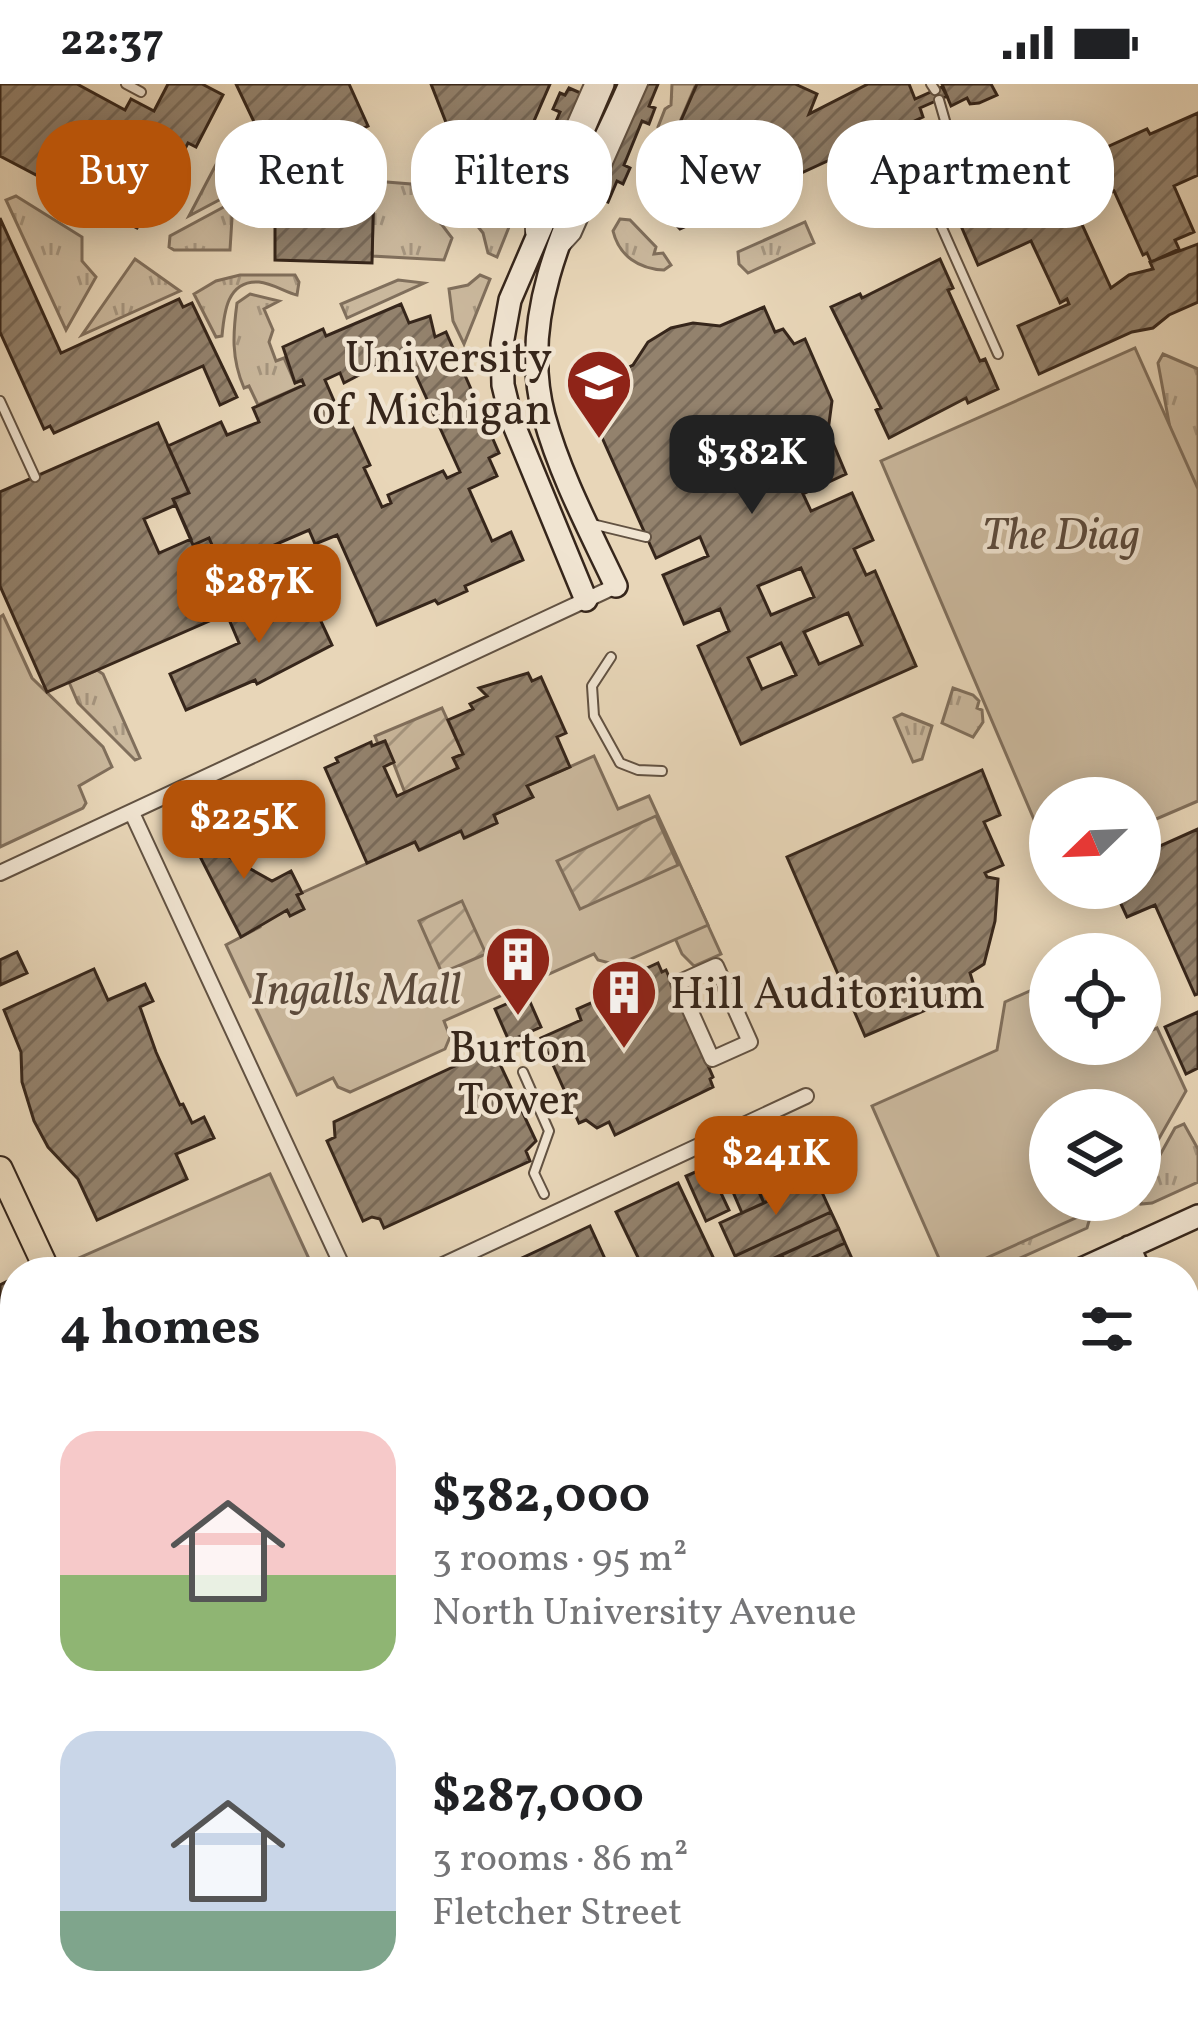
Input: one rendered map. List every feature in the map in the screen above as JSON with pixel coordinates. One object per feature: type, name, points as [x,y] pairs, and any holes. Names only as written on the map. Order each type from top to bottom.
[{"type":"main road","points":[[0,1171],[41,1257]]},
{"type":"street","points":[[586,600],[511,418],[502,374],[503,327],[603,84]]},
{"type":"street","points":[[0,873],[616,586],[558,459],[543,412],[537,328],[553,260],[630,84]]},
{"type":"street","points":[[131,813],[338,1257]]},
{"type":"street","points":[[716,966],[750,1042],[712,1059],[678,983],[716,966]]},
{"type":"street","points":[[460,1257],[806,1096]]},
{"type":"street","points":[[1107,1257],[1198,1216]]},
{"type":"street","points":[[1129,1247],[1133,1257]]},
{"type":"lane","points":[[126,84],[141,92]]},
{"type":"lane","points":[[530,253],[530,218],[589,84]]},
{"type":"lane","points":[[553,260],[575,236],[643,84]]},
{"type":"lane","points":[[935,91],[952,145],[932,176],[930,201],[998,354]]},
{"type":"lane","points":[[0,401],[34,477]]},
{"type":"lane","points":[[587,523],[646,537]]},
{"type":"lane","points":[[611,656],[592,686],[594,716],[620,763],[662,771]]},
{"type":"lane","points":[[523,1072],[548,1130],[534,1173],[544,1194]]},
{"type":"green space","points":[[672,84],[696,84],[681,120],[661,120],[671,105]]},
{"type":"green space","points":[[215,166],[215,202],[191,212]]},
{"type":"green space","points":[[387,182],[411,184],[411,228],[444,228],[452,238],[444,260],[372,256],[373,228],[387,228]]},
{"type":"green space","points":[[16,196],[36,208],[36,228],[68,228],[82,237],[82,261],[96,277],[66,330],[6,200]]},
{"type":"green space","points":[[215,212],[215,228],[231,228],[230,250],[169,247],[170,236]]},
{"type":"green space","points":[[620,219],[630,220],[656,247],[654,254],[663,253],[671,265],[664,270],[638,264],[625,254],[613,231]]},
{"type":"green space","points":[[803,223],[814,243],[748,273],[739,264],[738,252],[792,228],[803,228]]},
{"type":"green space","points":[[479,228],[509,228],[497,257],[488,253]]},
{"type":"green space","points":[[135,259],[180,291],[82,335]]},
{"type":"green space","points":[[240,275],[295,275],[297,295],[259,282],[240,286],[229,300],[222,336],[216,337],[194,294],[216,281]]},
{"type":"green space","points":[[480,275],[490,279],[464,344],[453,321],[449,289],[468,285]]},
{"type":"green space","points":[[398,280],[424,283],[347,318],[341,304]]},
{"type":"green space","points":[[250,294],[279,301],[264,309],[273,330],[269,342],[276,361],[284,358],[295,383],[302,380],[304,385],[258,405],[249,386],[244,388],[234,346],[237,303]]},
{"type":"green space","name":"The Diag","points":[[1135,348],[1198,489],[1198,801],[1161,817],[1161,777],[1029,777],[1029,808],[881,461]]},
{"type":"green space","points":[[1163,354],[1198,369],[1198,500],[1182,493],[1158,363]]},
{"type":"green space","points":[[3,615],[32,678],[103,747],[112,767],[79,786],[86,803],[83,808],[0,847],[0,617]]},
{"type":"green space","points":[[97,670],[103,674],[140,758],[135,760],[78,703],[69,682]]},
{"type":"green space","points":[[953,688],[979,701],[983,722],[973,737],[942,723]]},
{"type":"green space","points":[[442,708],[463,754],[454,758],[458,768],[405,793],[385,741],[378,744],[375,736]]},
{"type":"green space","points":[[902,714],[932,726],[922,759],[913,762],[894,718]]},
{"type":"green space","name":"Ingalls Mall","points":[[594,756],[618,809],[649,796],[708,925],[617,965],[598,960],[594,954],[444,1021],[450,1037],[445,1049],[350,1092],[338,1087],[333,1078],[297,1095],[226,945],[260,927],[259,923],[297,895],[415,842],[420,850],[461,831],[465,838],[497,823],[494,815],[532,797],[527,786]]},
{"type":"green space","points":[[656,816],[678,865],[580,909],[557,861]]},
{"type":"green space","points":[[686,877],[721,954],[694,966],[682,954],[659,902]]},
{"type":"green space","points":[[462,901],[486,954],[442,973],[419,921]]},
{"type":"green space","points":[[1029,991],[1029,1065],[1161,1065],[1161,1037],[1186,1091],[1161,1135],[1161,1089],[1029,1089],[1029,1221],[1069,1221],[989,1257],[938,1257],[872,1106],[997,1050],[1005,1002]]},
{"type":"green space","points":[[1184,1124],[1198,1149],[1198,1182],[1161,1199],[1161,1153],[1175,1128]]},
{"type":"green space","points":[[270,1174],[308,1257],[81,1257]]},
{"type":"green space","points":[[1029,1216],[1029,1221],[1089,1221],[1087,1228],[1022,1257],[977,1257]]},
{"type":"building","points":[[0,84],[77,84],[125,110],[131,99],[154,111],[168,84],[202,84],[223,95],[196,147],[191,144],[191,120],[36,120],[36,175],[0,156]]},
{"type":"building","points":[[236,84],[349,84],[365,120],[253,120]]},
{"type":"building","points":[[431,84],[550,84],[534,120],[445,120]]},
{"type":"building","points":[[643,84],[658,84],[649,106],[655,108],[650,120],[636,120],[636,136],[624,165],[630,168],[623,184],[617,181],[612,193],[612,155]]},
{"type":"building","points":[[697,84],[795,84],[817,94],[809,114],[868,84],[909,84],[915,99],[942,87],[947,96],[920,108],[923,117],[916,120],[827,120],[827,161],[803,172],[803,120],[681,120]]},
{"type":"building","points":[[942,84],[991,84],[997,95],[970,104],[967,98],[951,106]]},
{"type":"building","points":[[569,88],[583,94],[571,120],[557,120],[560,112],[553,109],[560,93],[565,95]]},
{"type":"building","points":[[1198,113],[1198,175],[1174,186],[1194,232],[1175,240],[1179,249],[1151,262],[1147,253],[1143,255],[1114,191],[1114,144],[1147,129],[1150,134]]},
{"type":"building","points":[[0,218],[61,353],[179,299],[183,307],[192,303],[237,397],[220,405],[203,366],[54,433],[50,426],[44,429],[0,332]]},
{"type":"building","points":[[275,228],[373,228],[372,263],[275,260]]},
{"type":"building","points":[[962,228],[1084,228],[1111,288],[1129,275],[1153,269],[1150,262],[1198,244],[1198,302],[1153,328],[1132,332],[1039,374],[1018,326],[1069,304],[1067,299],[1060,303],[1031,241],[978,265]]},
{"type":"building","points":[[940,259],[953,288],[948,290],[998,389],[968,403],[966,398],[889,438],[876,410],[881,408],[831,307],[860,294],[862,298]]},
{"type":"building","points":[[401,304],[409,323],[430,316],[435,337],[446,332],[499,453],[489,458],[497,476],[469,489],[492,541],[511,532],[523,560],[438,604],[435,600],[377,625],[337,535],[315,544],[309,530],[272,546],[279,560],[228,582],[209,538],[193,545],[173,499],[189,493],[168,446],[221,422],[227,435],[259,422],[253,408],[304,385],[302,380],[295,383],[283,347],[323,329],[326,336]],"holes":[[[405,351],[460,472],[447,478],[443,471],[388,495],[391,503],[382,507],[364,468],[370,465],[350,421],[344,424],[325,380],[340,373],[344,383]]]},
{"type":"building","points":[[764,307],[775,332],[783,329],[794,344],[805,339],[832,401],[828,431],[846,474],[803,494],[811,511],[852,493],[873,540],[854,549],[866,575],[875,571],[916,666],[741,744],[698,646],[729,631],[720,609],[684,624],[663,575],[708,556],[700,537],[656,558],[591,413],[600,408],[590,385],[596,382],[617,391],[624,388],[617,373],[633,365],[648,342],[671,328],[693,323],[720,326]],"holes":[[[801,568],[814,597],[771,615],[758,586]],[[848,613],[862,645],[819,664],[804,632]],[[781,643],[796,675],[762,689],[748,658]]]},
{"type":"building","points":[[158,423],[189,493],[173,499],[193,545],[209,538],[239,608],[47,692],[0,586],[0,492]]},
{"type":"building","points":[[176,505],[191,539],[159,553],[144,519]]},
{"type":"building","points":[[312,580],[326,611],[318,615],[332,645],[257,684],[255,680],[186,710],[170,674],[239,643],[228,617]]},
{"type":"building","points":[[528,673],[532,681],[541,677],[566,733],[557,737],[570,767],[527,786],[533,797],[494,815],[497,823],[464,838],[461,831],[419,850],[415,842],[367,863],[325,768],[371,742],[372,746],[385,741],[394,762],[384,767],[397,796],[458,768],[453,758],[463,754],[448,720],[473,709],[470,704],[487,696],[479,688]]},
{"type":"building","points":[[982,770],[1000,815],[984,822],[1003,865],[985,873],[998,879],[995,921],[984,964],[970,973],[975,989],[865,1036],[787,857]]},
{"type":"building","points":[[218,818],[234,852],[229,857],[272,881],[291,871],[304,909],[290,916],[287,910],[241,937],[188,833]]},
{"type":"building","points":[[1198,829],[1195,995],[1157,909],[1161,909],[1161,846]]},
{"type":"building","points":[[17,952],[27,973],[0,985],[0,960]]},
{"type":"building","name":"Hill Auditorium","points":[[658,963],[662,972],[666,970],[713,1077],[713,1087],[615,1135],[609,1122],[597,1128],[586,1120],[579,1123],[541,1038],[581,1020],[577,1009],[614,993],[610,985]]},
{"type":"building","points":[[94,969],[108,1000],[145,984],[153,1001],[140,1007],[156,1052],[192,1123],[204,1117],[214,1138],[176,1154],[187,1179],[97,1220],[78,1179],[48,1147],[34,1121],[22,1082],[21,1052],[4,1010]]},
{"type":"building","name":"Burton Tower","points":[[527,995],[541,1027],[509,1041],[495,1009]]},
{"type":"building","points":[[1198,1012],[1198,1068],[1186,1074],[1165,1027]]},
{"type":"building","points":[[479,1055],[487,1064],[499,1062],[536,1141],[526,1151],[530,1161],[384,1228],[380,1219],[363,1221],[327,1141],[335,1137],[334,1122]]},
{"type":"building","points":[[794,1130],[816,1179],[764,1203],[741,1153]]},
{"type":"building","points":[[739,1165],[741,1171],[748,1167],[764,1203],[742,1213],[724,1171]]},
{"type":"building","points":[[700,1170],[704,1180],[713,1176],[729,1210],[706,1221],[686,1176]]},
{"type":"building","points":[[816,1179],[831,1212],[735,1256],[720,1223]]},
{"type":"building","points":[[678,1183],[713,1257],[638,1257],[616,1212]]},
{"type":"building","points":[[831,1212],[839,1229],[776,1257],[735,1256]]},
{"type":"building","points":[[590,1226],[604,1257],[524,1257]]},
{"type":"building","points":[[839,1229],[845,1243],[814,1257],[782,1255]]},
{"type":"building","points":[[845,1243],[851,1257],[814,1257]]},
{"type":"place","name":"University of Michigan","points":[[599,441]]},
{"type":"place","name":"Burton Tower","points":[[518,1018]]},
{"type":"place","name":"Hill Auditorium","points":[[624,1051]]}]
